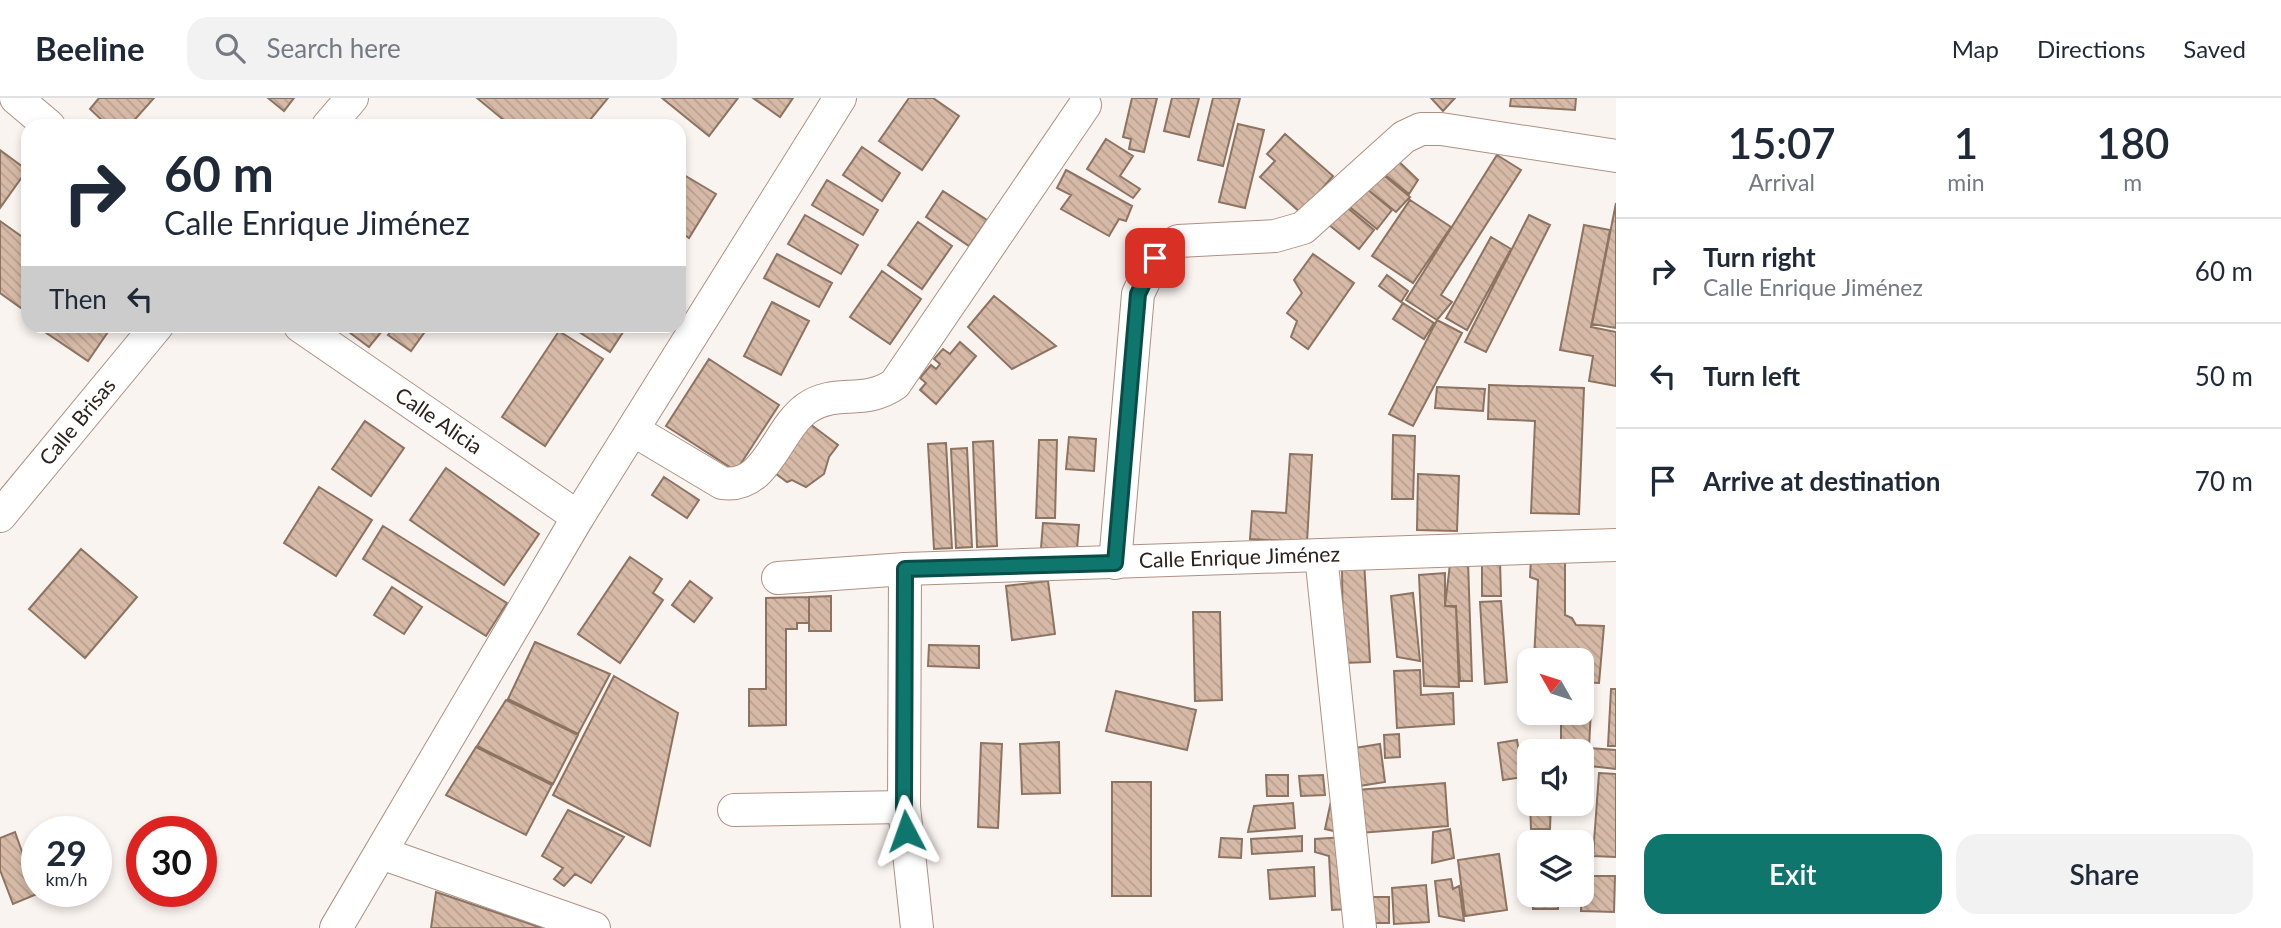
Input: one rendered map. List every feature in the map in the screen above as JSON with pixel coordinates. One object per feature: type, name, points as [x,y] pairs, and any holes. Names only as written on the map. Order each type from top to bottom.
[{"type":"street","points":[[16,98],[41,119]]},
{"type":"street","points":[[334,119],[352,98]]},
{"type":"street","points":[[336,928],[579,517],[840,98]]},
{"type":"street","points":[[633,430],[722,483],[734,485],[755,476],[792,423],[807,408],[826,398],[872,397],[895,384],[1085,105]]},
{"type":"street","points":[[1115,563],[1138,294],[1155,258],[1178,240],[1275,236],[1303,228],[1404,137],[1421,129],[1441,129],[1616,156]]},
{"type":"street","name":"Calle Brisas","points":[[0,516],[151,333]]},
{"type":"street","name":"Calle Alicia","points":[[310,333],[579,517]]},
{"type":"street","name":"Calle Enrique Jiménez","points":[[778,578],[905,569],[1616,545]]},
{"type":"street","points":[[1321,555],[1360,928]]},
{"type":"street","points":[[905,569],[904,807],[917,928]]},
{"type":"street","points":[[734,810],[904,807]]},
{"type":"street","points":[[380,853],[563,923],[594,928]]},
{"type":"building","points":[[99,98],[154,98],[135,119],[101,119],[90,109]]},
{"type":"building","points":[[268,98],[294,98],[284,111]]},
{"type":"building","points":[[477,98],[608,98],[591,119],[502,119]]},
{"type":"building","points":[[662,98],[738,98],[709,136]]},
{"type":"building","points":[[753,98],[793,98],[780,117]]},
{"type":"building","points":[[909,98],[933,98],[959,116],[922,170],[879,141]]},
{"type":"building","points":[[1132,98],[1157,98],[1144,152],[1129,149],[1131,139],[1123,137]]},
{"type":"building","points":[[1172,98],[1199,98],[1189,137],[1164,131]]},
{"type":"building","points":[[1213,98],[1240,98],[1223,166],[1198,160]]},
{"type":"building","points":[[1431,98],[1455,98],[1443,111]]},
{"type":"building","points":[[1511,98],[1576,98],[1575,110],[1510,106]]},
{"type":"building","points":[[1238,124],[1264,130],[1245,208],[1219,202]]},
{"type":"building","points":[[1285,134],[1333,176],[1301,213],[1260,177],[1275,161],[1267,154]]},
{"type":"building","points":[[1106,139],[1133,156],[1120,176],[1140,189],[1133,198],[1087,169]]},
{"type":"building","points":[[862,147],[900,173],[882,201],[843,175]]},
{"type":"building","points":[[0,150],[21,166],[21,178],[0,208]]},
{"type":"building","points":[[1392,155],[1418,180],[1409,194],[1378,169]]},
{"type":"building","points":[[1497,155],[1521,170],[1441,295],[1452,302],[1437,320],[1406,300]]},
{"type":"building","points":[[1375,168],[1410,197],[1396,212],[1362,185]]},
{"type":"building","points":[[1066,170],[1132,206],[1126,221],[1119,219],[1109,236],[1061,209],[1071,195],[1057,188]]},
{"type":"building","points":[[686,176],[716,194],[689,238],[686,236]]},
{"type":"building","points":[[827,180],[878,210],[863,235],[812,205]]},
{"type":"building","points":[[1361,184],[1392,210],[1377,229],[1346,204]]},
{"type":"building","points":[[943,191],[987,220],[969,246],[926,217]]},
{"type":"building","points":[[1410,200],[1451,227],[1413,283],[1372,256]]},
{"type":"building","points":[[1616,203],[1616,328],[1592,324]]},
{"type":"building","points":[[1344,205],[1374,230],[1359,249],[1328,224]]},
{"type":"building","points":[[805,215],[858,245],[841,274],[788,244]]},
{"type":"building","points":[[1529,215],[1550,225],[1486,352],[1465,342]]},
{"type":"building","points":[[0,221],[21,236],[21,308],[0,293]]},
{"type":"building","points":[[918,222],[952,246],[922,289],[888,265]]},
{"type":"building","points":[[1584,225],[1610,230],[1591,327],[1616,332],[1616,386],[1589,381],[1593,356],[1560,350]]},
{"type":"building","points":[[1491,237],[1511,249],[1467,330],[1446,318]]},
{"type":"building","points":[[777,254],[832,283],[819,307],[764,278]]},
{"type":"building","points":[[1313,254],[1354,283],[1308,349],[1291,337],[1297,321],[1287,313],[1302,293],[1294,280]]},
{"type":"building","points":[[882,271],[921,299],[890,344],[850,317]]},
{"type":"building","points":[[1387,275],[1408,291],[1401,302],[1379,286]]},
{"type":"building","points":[[994,296],[1056,346],[1012,369],[968,327]]},
{"type":"building","points":[[772,302],[809,321],[781,375],[744,356]]},
{"type":"building","points":[[1403,303],[1434,323],[1424,339],[1393,319]]},
{"type":"building","points":[[1437,320],[1462,333],[1413,426],[1389,414]]},
{"type":"building","points":[[46,333],[107,333],[88,361]]},
{"type":"building","points":[[350,333],[380,333],[369,347]]},
{"type":"building","points":[[390,333],[424,333],[411,351],[388,335]]},
{"type":"building","points":[[558,333],[562,333],[603,359],[545,446],[502,417]]},
{"type":"building","points":[[581,333],[622,333],[610,352]]},
{"type":"building","points":[[960,342],[976,356],[936,404],[920,390],[926,383],[920,378],[931,365],[936,369],[940,364],[934,359],[943,349],[950,354]]},
{"type":"building","points":[[709,359],[779,405],[736,471],[666,426]]},
{"type":"building","points":[[1489,385],[1584,388],[1579,514],[1531,513],[1535,421],[1488,419]]},
{"type":"building","points":[[1437,387],[1485,389],[1483,411],[1435,408]]},
{"type":"building","points":[[365,421],[404,448],[371,496],[332,469]]},
{"type":"building","points":[[810,424],[838,445],[829,457],[824,474],[806,487],[792,480],[787,482],[771,470]]},
{"type":"building","points":[[1393,435],[1415,436],[1413,499],[1392,499]]},
{"type":"building","points":[[1069,437],[1096,439],[1094,471],[1066,469]]},
{"type":"building","points":[[1039,440],[1057,440],[1055,518],[1036,518]]},
{"type":"building","points":[[993,441],[997,546],[977,547],[973,442]]},
{"type":"building","points":[[946,443],[952,548],[934,549],[928,444]]},
{"type":"building","points":[[967,448],[972,547],[956,548],[951,449]]},
{"type":"building","points":[[1290,454],[1312,455],[1307,542],[1250,539],[1252,511],[1286,513]]},
{"type":"building","points":[[446,468],[539,534],[504,585],[410,520]]},
{"type":"building","points":[[1418,474],[1459,476],[1457,531],[1417,530]]},
{"type":"building","points":[[664,477],[699,500],[687,518],[652,495]]},
{"type":"building","points":[[319,487],[372,520],[336,576],[284,543]]},
{"type":"building","points":[[1043,523],[1079,525],[1077,549],[1041,548]]},
{"type":"building","points":[[383,526],[507,603],[486,636],[363,559]]},
{"type":"building","points":[[81,549],[137,597],[85,658],[29,609]]},
{"type":"building","points":[[1565,556],[1565,615],[1572,618],[1576,625],[1604,626],[1599,683],[1594,683],[1594,648],[1535,648],[1538,580],[1530,577],[1531,558]]},
{"type":"building","points":[[630,557],[662,579],[653,593],[663,600],[620,663],[578,634]]},
{"type":"building","points":[[1364,561],[1370,662],[1343,663],[1342,565]]},
{"type":"building","points":[[1468,561],[1472,681],[1460,681],[1456,606],[1445,606],[1450,564]]},
{"type":"building","points":[[1482,561],[1500,561],[1501,596],[1482,596]]},
{"type":"building","points":[[1445,573],[1445,606],[1456,607],[1459,687],[1424,686],[1419,575]]},
{"type":"building","points":[[690,581],[712,598],[694,622],[672,605]]},
{"type":"building","points":[[1048,581],[1055,634],[1012,640],[1006,586]]},
{"type":"building","points":[[392,587],[422,607],[404,634],[374,615]]},
{"type":"building","points":[[1413,593],[1420,661],[1397,657],[1391,596]]},
{"type":"building","points":[[831,596],[831,631],[809,631],[809,597]]},
{"type":"building","points":[[809,597],[809,623],[797,623],[797,629],[786,629],[786,725],[749,726],[749,689],[766,689],[766,598]]},
{"type":"building","points":[[1501,601],[1507,682],[1485,684],[1480,602]]},
{"type":"building","points":[[1193,612],[1220,612],[1222,700],[1195,701]]},
{"type":"building","points":[[535,642],[610,674],[578,734],[508,699]]},
{"type":"building","points":[[929,645],[979,646],[979,668],[928,666]]},
{"type":"building","points":[[1420,670],[1421,695],[1453,693],[1454,724],[1397,728],[1394,671]]},
{"type":"building","points":[[614,676],[678,713],[650,846],[553,795]]},
{"type":"building","points":[[1611,689],[1616,689],[1616,746],[1608,746]]},
{"type":"building","points":[[1116,691],[1196,710],[1187,750],[1106,731]]},
{"type":"building","points":[[506,700],[578,735],[553,784],[477,746]]},
{"type":"building","points":[[1561,725],[1590,725],[1589,739],[1561,739]]},
{"type":"building","points":[[1399,734],[1400,757],[1385,758],[1384,735]]},
{"type":"building","points":[[1517,740],[1517,778],[1503,780],[1498,743]]},
{"type":"building","points":[[1059,742],[1060,793],[1022,794],[1020,744]]},
{"type":"building","points":[[981,743],[1002,744],[998,828],[978,827]]},
{"type":"building","points":[[1380,744],[1385,782],[1353,787],[1348,749]]},
{"type":"building","points":[[476,747],[552,785],[526,835],[446,795]]},
{"type":"building","points":[[1594,748],[1616,750],[1616,769],[1594,766]]},
{"type":"building","points":[[1599,773],[1616,774],[1616,857],[1594,856]]},
{"type":"building","points":[[1266,775],[1288,775],[1288,796],[1267,796]]},
{"type":"building","points":[[1323,775],[1325,795],[1301,796],[1299,776]]},
{"type":"building","points":[[1112,782],[1151,782],[1151,896],[1112,896]]},
{"type":"building","points":[[1445,783],[1448,826],[1360,833],[1357,790]]},
{"type":"building","points":[[1333,792],[1346,834],[1325,829]]},
{"type":"building","points":[[1293,803],[1295,828],[1248,832],[1254,806]]},
{"type":"building","points":[[568,810],[624,837],[591,883],[575,874],[564,886],[554,879],[563,868],[542,856]]},
{"type":"building","points":[[1530,816],[1550,816],[1550,829],[1531,829]]},
{"type":"building","points":[[1450,829],[1454,858],[1432,863],[1433,832]]},
{"type":"building","points":[[15,832],[21,849],[21,901],[13,904],[0,870],[0,838]]},
{"type":"building","points":[[1302,836],[1302,851],[1252,854],[1251,839]]},
{"type":"building","points":[[1345,837],[1349,909],[1332,910],[1329,856],[1315,852],[1315,839]]},
{"type":"building","points":[[1221,838],[1242,839],[1241,858],[1219,857]]},
{"type":"building","points":[[1499,854],[1507,910],[1465,916],[1458,860]]},
{"type":"building","points":[[1314,867],[1315,896],[1270,899],[1268,870]]},
{"type":"building","points":[[1594,876],[1615,876],[1614,912],[1581,911],[1581,907],[1594,907]]},
{"type":"building","points":[[1451,879],[1453,889],[1459,886],[1464,921],[1439,916],[1435,881]]},
{"type":"building","points":[[1426,885],[1429,922],[1394,924],[1392,888]]},
{"type":"building","points":[[436,892],[542,928],[431,928]]},
{"type":"building","points":[[1367,897],[1389,897],[1389,923],[1368,923]]},
{"type":"building","points":[[1533,907],[1558,907],[1558,909]]},
{"type":"route","points":[[906,831],[905,569],[1115,563],[1138,294],[1155,258]]}]
